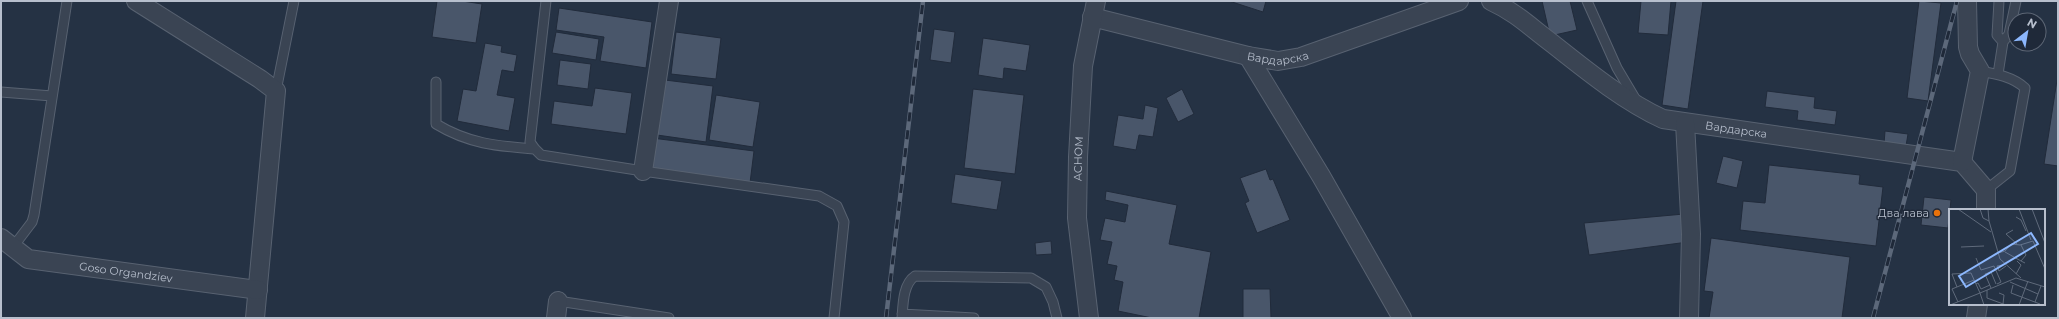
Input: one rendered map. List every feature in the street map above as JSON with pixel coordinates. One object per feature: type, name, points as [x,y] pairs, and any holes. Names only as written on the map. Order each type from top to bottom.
[{"type":"street","points":[[136,1],[276,91],[256,318]]},
{"type":"street","points":[[643,171],[669,1]]},
{"type":"street","name":"Вардарска","points":[[1094,9],[1248,56],[1278,61],[1301,57],[1459,1]]},
{"type":"street","name":"Вардарска","points":[[1491,1],[1511,11],[1552,44],[1642,110],[1663,120],[1962,162]]},
{"type":"street","points":[[1967,1],[1968,47],[1970,54],[1980,71],[1962,162],[1986,190],[1986,209]]},
{"type":"street","name":"АСНОМ","points":[[1090,318],[1077,218],[1077,195],[1084,66],[1094,9]]},
{"type":"street","points":[[1248,56],[1322,176],[1402,318]]},
{"type":"street","points":[[1685,123],[1692,234],[1689,318]]},
{"type":"street","name":"Goso Organdziev","points":[[7,242],[28,259],[258,290]]},
{"type":"street","points":[[1976,318],[1978,305]]},
{"type":"lane","points":[[7,242],[32,222],[34,215],[67,1]]},
{"type":"lane","points":[[276,91],[294,1]]},
{"type":"lane","points":[[546,1],[530,142],[535,149],[542,154],[643,171],[819,196],[837,206],[844,222],[834,318]]},
{"type":"lane","points":[[1587,1],[1617,68],[1642,110]]},
{"type":"lane","points":[[1999,1],[1997,35],[2003,42]]},
{"type":"lane","points":[[1998,74],[2003,42],[2009,34],[2016,1]]},
{"type":"lane","points":[[1980,71],[1998,74],[2019,82],[2026,88],[2010,171],[1986,190]]},
{"type":"lane","points":[[436,82],[436,124],[455,135],[493,146],[535,149]]},
{"type":"lane","points":[[1,92],[52,96]]},
{"type":"lane","points":[[974,318],[902,316],[906,286],[910,279],[915,276],[1031,278],[1046,287],[1057,318]]},
{"type":"lane","points":[[557,309],[669,318]]},
{"type":"building","points":[[437,1],[462,1],[482,4],[476,43],[432,37]]},
{"type":"building","points":[[1229,1],[1266,1],[1263,12]]},
{"type":"building","points":[[1542,1],[1570,1],[1577,30],[1550,36]]},
{"type":"building","points":[[1641,1],[1671,1],[1668,35],[1638,33]]},
{"type":"building","points":[[1676,1],[1703,1],[1688,109],[1662,105]]},
{"type":"building","points":[[1919,1],[1941,3],[1928,101],[1907,98]]},
{"type":"building","points":[[559,8],[652,22],[646,68],[600,61],[604,37],[556,30]]},
{"type":"building","points":[[934,29],[955,32],[951,63],[930,60]]},
{"type":"building","points":[[556,32],[599,39],[596,60],[552,53]]},
{"type":"building","points":[[676,32],[721,38],[716,79],[671,74]]},
{"type":"building","points":[[983,38],[1030,45],[1026,71],[1004,68],[1003,79],[978,75]]},
{"type":"building","points":[[485,43],[502,46],[501,52],[517,55],[514,72],[502,70],[497,95],[515,98],[509,131],[457,121],[463,89],[476,91]]},
{"type":"building","points":[[560,60],[591,64],[588,89],[557,85]]},
{"type":"building","points":[[665,80],[713,86],[706,142],[657,135]]},
{"type":"building","points":[[2057,80],[2058,81],[2058,166],[2044,164]]},
{"type":"building","points":[[595,88],[632,93],[626,134],[551,124],[554,101],[592,106]]},
{"type":"building","points":[[973,89],[1024,95],[1015,174],[964,168]]},
{"type":"building","points":[[1182,89],[1194,114],[1178,122],[1166,98]]},
{"type":"building","points":[[1767,91],[1815,97],[1814,108],[1837,111],[1835,125],[1797,120],[1798,111],[1765,107]]},
{"type":"building","points":[[716,95],[760,102],[753,147],[709,140]]},
{"type":"building","points":[[1145,105],[1158,108],[1153,137],[1139,135],[1136,150],[1113,146],[1118,115],[1143,119]]},
{"type":"building","points":[[1885,131],[1908,134],[1906,146],[1884,144]]},
{"type":"building","points":[[652,138],[754,151],[750,183],[648,169]]},
{"type":"building","points":[[1723,156],[1743,161],[1737,188],[1716,183]]},
{"type":"building","points":[[1769,165],[1860,175],[1859,184],[1883,187],[1876,246],[1740,230],[1743,201],[1765,203]]},
{"type":"building","points":[[1266,169],[1270,180],[1273,179],[1290,220],[1257,233],[1245,203],[1249,201],[1240,178]]},
{"type":"building","points":[[955,174],[1002,181],[997,210],[951,203]]},
{"type":"building","points":[[1106,191],[1177,205],[1169,244],[1211,252],[1199,318],[1152,318],[1118,311],[1123,282],[1114,280],[1117,266],[1107,264],[1112,242],[1100,240],[1105,218],[1125,222],[1128,205],[1105,200]]},
{"type":"building","points":[[1924,197],[1951,200],[1948,228],[1921,225]]},
{"type":"building","points":[[1684,214],[1688,242],[1589,255],[1584,223]]},
{"type":"building","points":[[1711,238],[1850,257],[1842,318],[1709,318],[1713,292],[1704,291]]},
{"type":"building","points":[[1051,241],[1052,254],[1036,255],[1035,243]]},
{"type":"building","points":[[1243,289],[1270,289],[1271,318],[1243,318]]},
{"type":"railway","points":[[886,318],[923,1]]},
{"type":"railway","points":[[1873,318],[1957,1]]},
{"type":"place","name":"Два лава","points":[[1937,213]]}]
